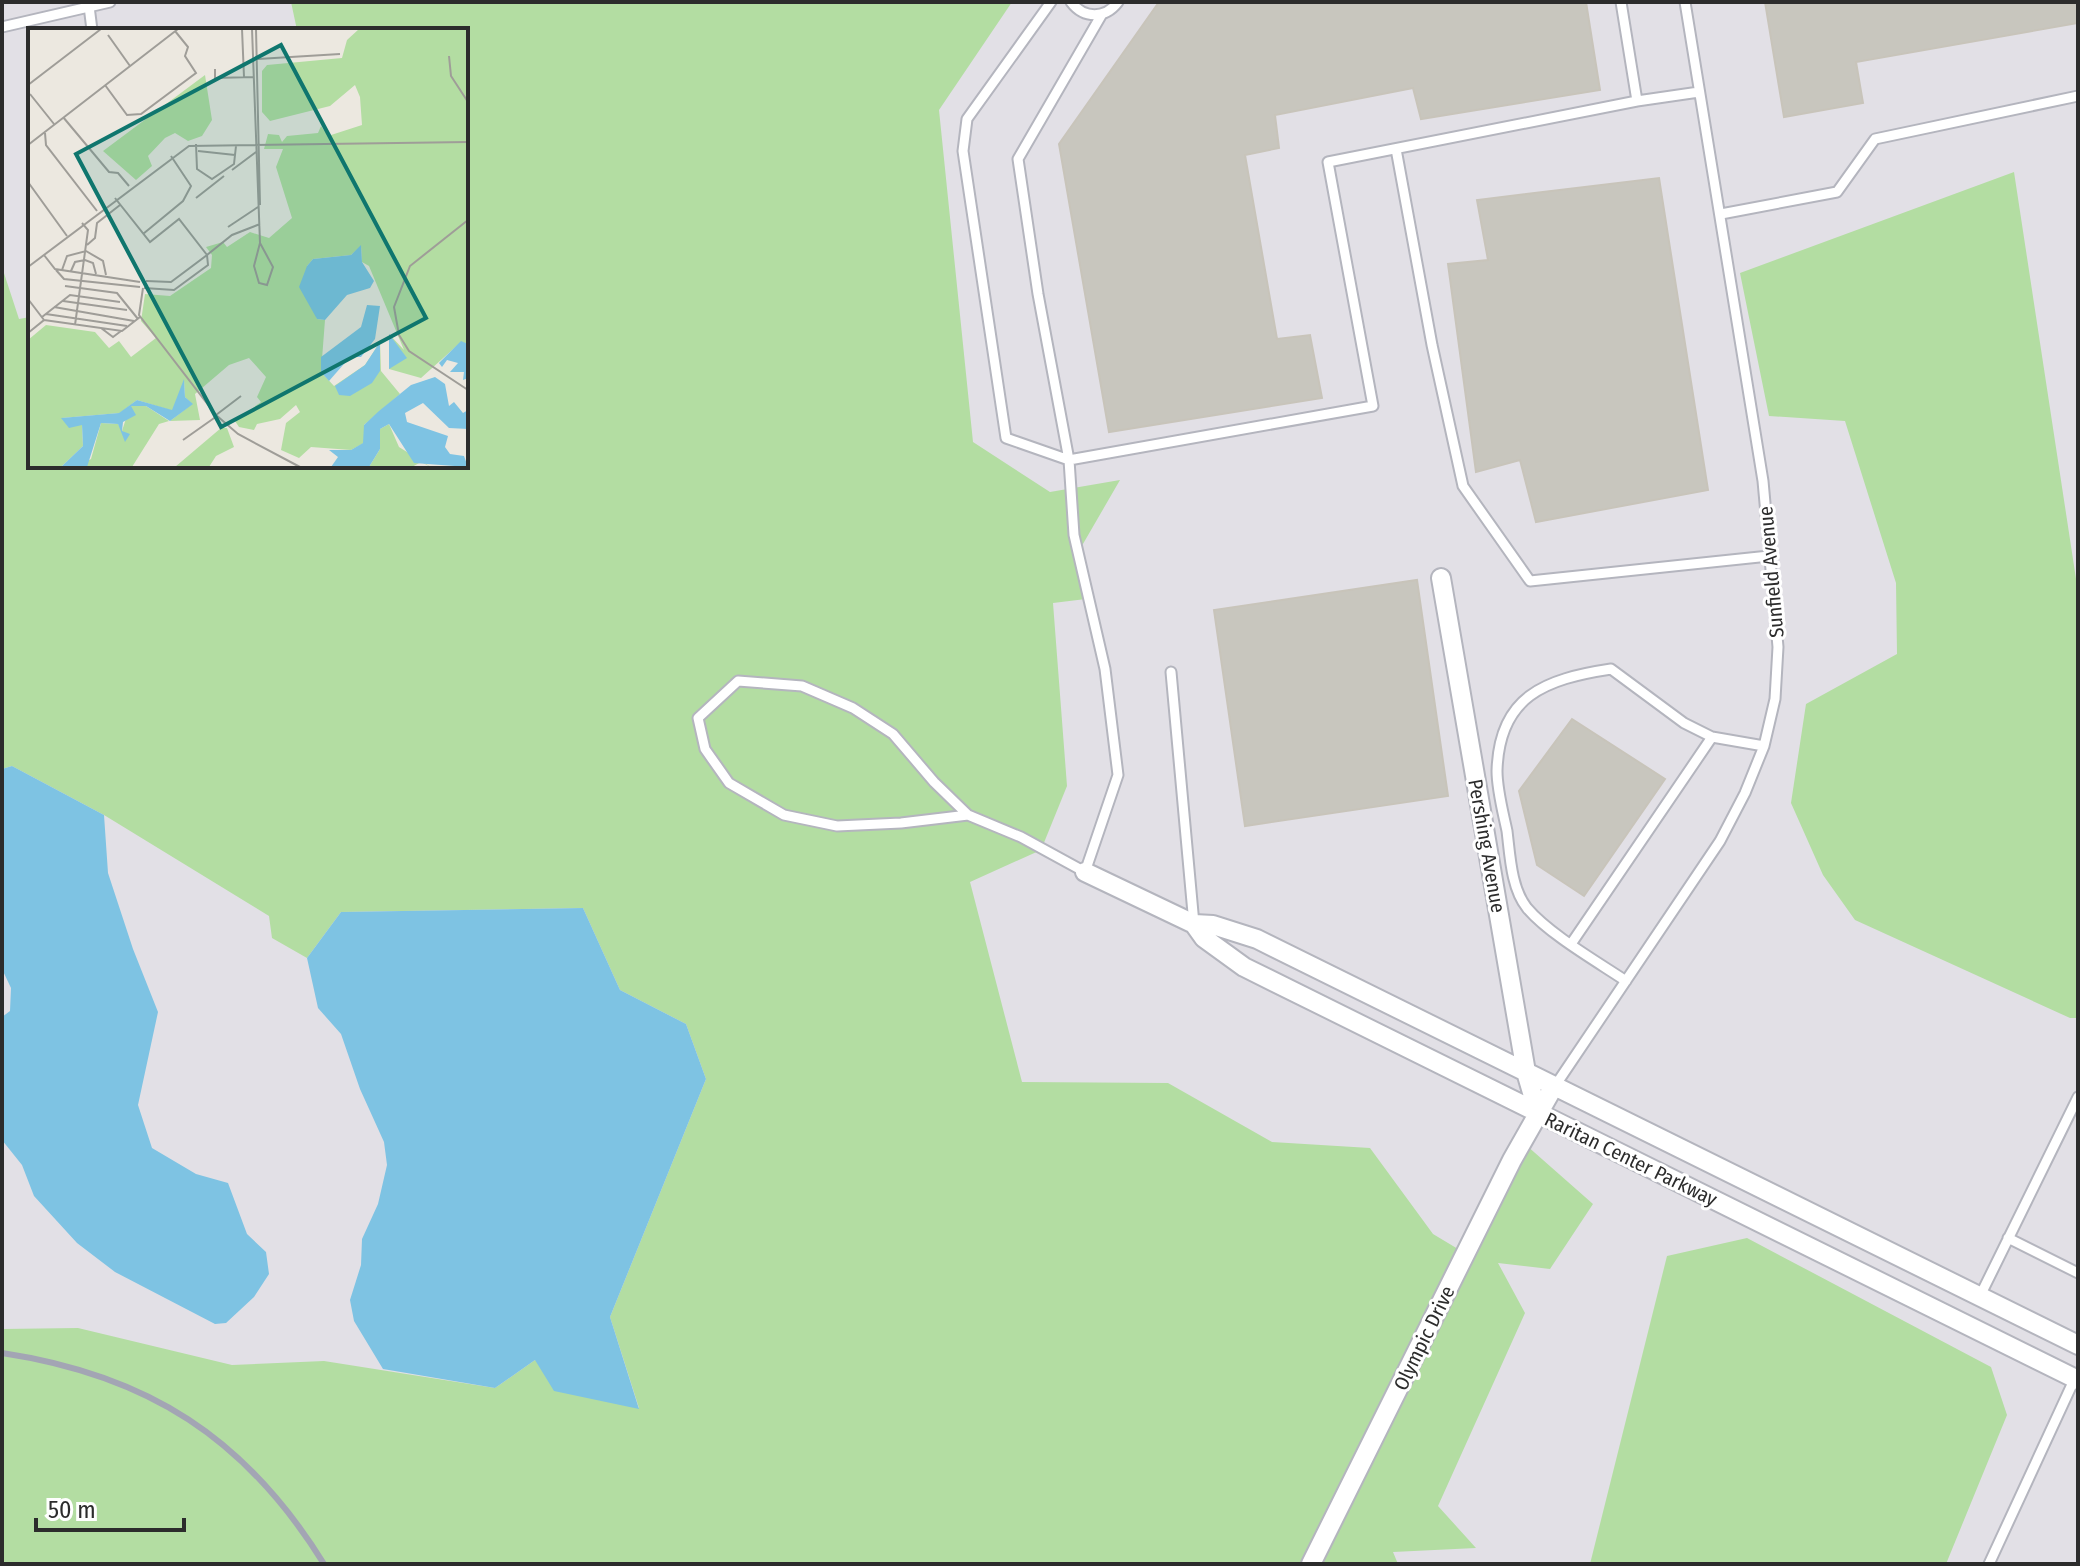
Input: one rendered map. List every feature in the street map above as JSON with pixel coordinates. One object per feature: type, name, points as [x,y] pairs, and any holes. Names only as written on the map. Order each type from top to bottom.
[{"type":"street","name":"Pershing Avenue","points":[[1441,578],[1526,1072],[1538,1113]]},
{"type":"street","name":"Raritan Center Parkway","points":[[1085,872],[1194,924],[1213,925],[1257,939],[2078,1345]]},
{"type":"street","name":"Raritan Center Parkway","points":[[1194,924],[1204,938],[1244,967],[2077,1377]]},
{"type":"street","name":"Olympic Drive","points":[[1311,1564],[1512,1160],[1554,1086]]},
{"type":"lane","points":[[2,27],[76,5],[110,2]]},
{"type":"lane","points":[[1051,2],[967,119],[963,151],[1006,438],[1069,460],[1373,406],[1328,162],[1637,101],[1699,92]]},
{"type":"lane","points":[[1071,2],[1083,13],[1102,14]]},
{"type":"lane","points":[[968,815],[837,826],[784,815],[729,783],[705,749],[698,718],[738,681],[802,686],[853,708],[893,734],[934,782],[968,815],[1021,837],[1085,872],[1118,775],[1105,669],[1074,535],[1069,460],[1038,294],[1018,159],[1102,14],[1118,2]]},
{"type":"lane","points":[[1621,2],[1637,101]]},
{"type":"lane","name":"Sunfield Avenue","points":[[1554,1086],[1720,841],[1745,793],[1764,746],[1775,699],[1778,647],[1755,425],[1685,2]]},
{"type":"lane","points":[[89,6],[92,28]]},
{"type":"lane","points":[[1721,214],[1837,192],[1875,139],[2078,96]]},
{"type":"lane","points":[[1396,149],[1432,345],[1463,486],[1530,581],[1769,556]]},
{"type":"lane","points":[[1626,981],[1571,944],[1526,907],[1515,882],[1497,772],[1503,728],[1523,698],[1573,675],[1611,669],[1684,723],[1712,737],[1764,746]]},
{"type":"lane","points":[[1171,672],[1194,924]]},
{"type":"lane","points":[[1571,944],[1712,737]]},
{"type":"lane","points":[[1980,1296],[2078,1097]]},
{"type":"lane","points":[[2008,1238],[2078,1273]]},
{"type":"lane","points":[[1989,1564],[2077,1377]]},
{"type":"shaded area","points":[[2,2],[2078,2],[2078,1564],[2,1564]]},
{"type":"green space","points":[[291,2],[1012,2],[939,110],[973,442],[1050,492],[1120,480],[1076,556],[1094,598],[1053,603],[1067,786],[1041,850],[970,882],[1022,1082],[1168,1083],[1272,1142],[1370,1148],[1433,1234],[1458,1249],[1517,1137],[1593,1204],[1550,1269],[1498,1263],[1525,1313],[1438,1506],[1476,1548],[1393,1552],[1398,1564],[2,1564],[2,1329],[78,1328],[232,1365],[324,1361],[495,1388],[535,1360],[639,1408],[610,1317],[706,1079],[686,1024],[620,990],[583,908],[341,912],[307,958],[272,938],[269,916],[104,815],[12,766],[2,769],[2,267],[19,319],[28,317],[28,468],[468,468],[468,28],[297,28]]},
{"type":"green space","points":[[2014,172],[2078,592],[2078,1018],[2070,1018],[1855,920],[1823,875],[1791,803],[1806,704],[1897,654],[1896,583],[1845,421],[1769,416],[1740,273]]},
{"type":"green space","points":[[1747,1238],[1991,1367],[2007,1415],[1946,1564],[1590,1564],[1667,1256]]},
{"type":"water","points":[[12,766],[104,815],[108,873],[158,1012],[138,1105],[152,1148],[196,1174],[228,1183],[247,1234],[266,1252],[269,1274],[254,1297],[226,1323],[215,1324],[115,1272],[77,1243],[34,1196],[22,1165],[2,1140],[2,1017],[10,1011],[11,988],[2,969],[2,769]]},
{"type":"water","points":[[583,908],[620,990],[686,1024],[706,1079],[610,1317],[639,1409],[554,1391],[535,1360],[495,1388],[383,1369],[354,1321],[350,1300],[361,1265],[362,1239],[378,1204],[387,1165],[384,1142],[360,1089],[341,1034],[318,1008],[307,958],[341,912]]},
{"type":"building","points":[[1159,2],[1586,2],[1600,90],[1421,119],[1413,88],[1275,115],[1279,148],[1245,155],[1277,339],[1310,335],[1322,398],[1109,432],[1059,144]]},
{"type":"building","points":[[1765,2],[2078,2],[2078,23],[1856,62],[1863,103],[1784,117]]},
{"type":"building","points":[[1659,178],[1708,490],[1536,522],[1520,460],[1476,472],[1448,264],[1488,260],[1477,200]]},
{"type":"building","points":[[1417,580],[1448,796],[1245,826],[1214,610]]},
{"type":"building","points":[[1572,719],[1665,779],[1584,896],[1537,865],[1519,791]]},
{"type":"railway","points":[[2,1353],[55,1363],[103,1378],[147,1396],[188,1420],[226,1448],[261,1481],[294,1520],[324,1564]]}]
